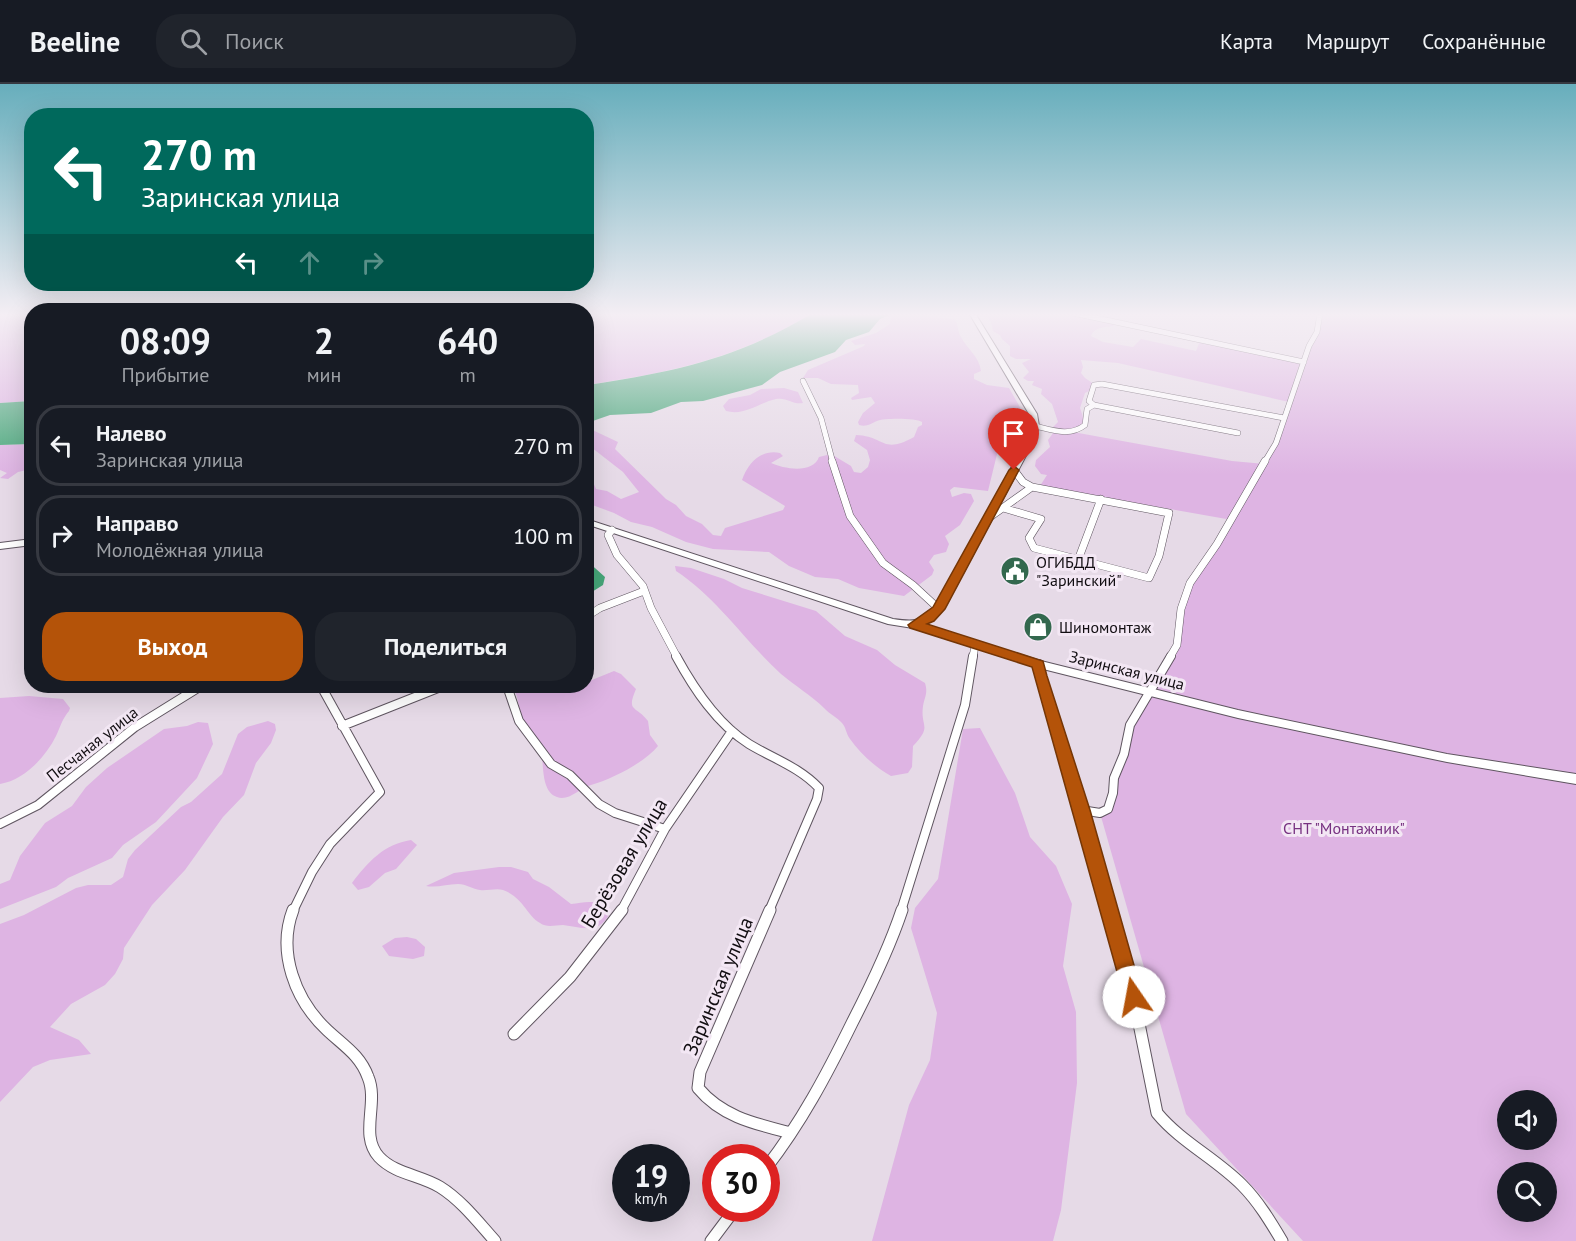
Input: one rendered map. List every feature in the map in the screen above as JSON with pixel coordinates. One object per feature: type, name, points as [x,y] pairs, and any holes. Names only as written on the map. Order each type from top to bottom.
[{"type":"street","points":[[914,625],[929,618],[939,609],[1032,437],[1035,426],[1029,406],[1005,367]]},
{"type":"street","points":[[1082,810],[1100,813],[1108,809],[1113,793],[1114,777],[1124,754],[1130,726],[1177,645],[1181,609],[1190,583],[1217,544],[1276,443],[1302,367]]},
{"type":"street","points":[[803,381],[821,418],[838,484],[850,516],[883,563],[913,585],[939,609]]},
{"type":"street","points":[[1238,433],[1094,405],[1089,401],[1089,393],[1094,385],[1102,384],[1284,418]]},
{"type":"street","points":[[1035,426],[1061,431],[1081,430],[1086,421],[1087,409],[1094,405]]},
{"type":"street","points":[[1003,508],[1041,519],[1029,538],[1034,548],[1149,578],[1159,556],[1169,513],[1032,487],[1023,482],[1014,470]]},
{"type":"street","points":[[990,517],[1032,487]]},
{"type":"street","points":[[1078,560],[1101,499]]},
{"type":"street","name":"Заринская улица","points":[[594,524],[892,622],[914,625],[975,646],[1150,693],[1436,756],[1576,779]]},
{"type":"street","name":"Заринская улица","points":[[612,530],[608,534],[612,550],[634,572],[674,654],[707,704],[732,731],[799,770],[819,788],[818,799],[700,1072],[698,1088],[706,1100],[719,1109],[791,1133]]},
{"type":"street","points":[[0,546],[24,543]]},
{"type":"street","points":[[594,612],[644,591]]},
{"type":"street","points":[[780,1148],[822,1083],[882,963],[964,705],[975,646]]},
{"type":"street","points":[[1039,664],[1051,716],[1082,810],[1129,974],[1157,1113],[1170,1128],[1241,1184],[1265,1212],[1282,1241]]},
{"type":"street","name":"Песчаная улица","points":[[0,824],[38,805],[135,727],[190,693]]},
{"type":"street","points":[[325,693],[380,792],[373,804],[330,844],[294,907],[285,943],[287,963],[315,1015],[326,1029],[359,1059],[370,1079],[373,1097],[369,1121],[372,1146],[378,1156],[406,1175],[439,1186],[461,1205],[495,1241]]},
{"type":"street","points":[[342,726],[426,693]]},
{"type":"street","points":[[509,693],[519,721],[551,764],[570,775],[599,804],[615,813],[665,829]]},
{"type":"street","name":"Берёзовая улица","points":[[514,1034],[570,977],[607,931],[627,902],[665,829],[692,786],[732,731]]},
{"type":"street","points":[[711,1241],[725,1222]]},
{"type":"green space","points":[[0,367],[24,367],[24,401],[0,403]]},
{"type":"green space","points":[[594,367],[683,367],[594,384]]},
{"type":"green space","points":[[815,367],[980,367],[981,371],[974,374],[974,379],[987,385],[1009,388],[1025,416],[1020,427],[1008,432],[1001,440],[1003,449],[998,450],[988,491],[954,487],[950,490],[952,497],[964,493],[971,494],[974,501],[960,525],[945,536],[949,544],[946,552],[934,555],[929,562],[934,570],[932,575],[904,596],[859,588],[838,579],[815,577],[789,566],[769,552],[713,549],[686,542],[594,506],[594,484],[596,489],[607,491],[621,499],[639,492],[623,472],[594,449],[594,431],[618,442],[615,449],[686,516],[702,524],[713,535],[721,536],[725,528],[783,510],[785,506],[742,480],[748,468],[761,455],[780,453],[783,456],[771,463],[798,469],[811,466],[819,457],[831,454],[851,466],[854,472],[861,473],[868,467],[870,460],[867,450],[854,441],[856,435],[873,438],[889,445],[896,444],[914,437],[918,427],[922,425],[922,422],[913,420],[893,419],[859,425],[858,422],[863,413],[875,403],[871,397],[852,400],[851,398],[859,393],[858,385],[831,384],[818,378],[803,378],[808,370]]},
{"type":"green space","name":"СНТ \"Монтажник\"","points":[[1025,367],[1083,367],[1081,373],[1094,384],[1091,390],[1085,393],[1080,408],[1085,423],[1074,429],[1065,430],[1053,427],[1058,422],[1052,404],[1041,394],[1042,389],[1032,385],[1034,381],[1023,378],[1029,372]]},
{"type":"green space","name":"СНТ \"Монтажник\"","points":[[1136,367],[1576,367],[1576,1241],[1303,1241],[1186,1114],[1100,813],[1105,812],[1130,725],[1177,645],[1181,609],[1190,583],[1232,520],[1040,486],[1047,475],[1041,474],[1035,466],[1036,460],[1050,447],[1048,440],[1053,433],[1071,434],[1073,432],[1232,461],[1265,464],[1276,443],[1289,402]]},
{"type":"green space","points":[[784,388],[798,392],[803,403],[776,399],[739,412],[726,411],[723,406],[729,399],[750,395],[761,389]]},
{"type":"green space","points":[[24,444],[24,471],[8,479],[0,478],[7,473],[0,470],[0,445]]},
{"type":"green space","points":[[675,566],[691,568],[724,579],[742,588],[816,611],[845,636],[877,650],[895,665],[925,683],[924,730],[913,746],[912,767],[908,773],[891,776],[869,760],[850,739],[840,721],[781,674],[705,594],[676,571]]},
{"type":"green space","points":[[614,671],[621,674],[636,689],[632,705],[648,721],[650,735],[658,746],[645,758],[618,775],[565,798],[557,797],[547,788],[540,746],[524,727],[515,693],[594,693],[594,679]]},
{"type":"green space","points":[[29,696],[63,699],[70,708],[56,736],[40,760],[17,778],[0,784],[0,698]]},
{"type":"green space","points":[[268,721],[275,724],[276,730],[271,743],[256,763],[244,795],[223,817],[185,870],[152,905],[124,948],[123,959],[115,974],[105,985],[71,1004],[50,1027],[79,1040],[91,1054],[50,1060],[33,1067],[0,1102],[0,924],[24,915],[76,888],[88,885],[111,885],[123,877],[128,859],[135,850],[181,807],[191,802],[222,774],[238,734],[247,727]]},
{"type":"green space","points":[[198,722],[208,723],[213,744],[197,778],[156,822],[123,845],[112,858],[68,878],[56,887],[0,909],[0,884],[10,880],[20,856],[45,823],[72,806],[86,787],[107,768],[164,729]]},
{"type":"green space","points":[[980,728],[1015,793],[1030,837],[1056,866],[1072,904],[1063,966],[1076,1012],[1077,1083],[1061,1210],[1053,1241],[872,1241],[909,1105],[930,1060],[937,1013],[911,928],[915,908],[938,879],[963,729]]},
{"type":"green space","points":[[411,840],[417,845],[396,869],[385,873],[369,887],[358,890],[352,883],[377,855],[393,845]]},
{"type":"green space","points":[[511,867],[528,872],[533,879],[549,887],[571,904],[597,903],[610,912],[606,920],[596,927],[548,926],[535,920],[516,897],[503,890],[480,890],[458,884],[426,886],[454,873]]},
{"type":"green space","points":[[395,938],[416,939],[425,947],[424,956],[413,959],[389,956],[382,946]]},
{"type":"shaded area","points":[[683,367],[794,367],[780,372],[762,385],[703,401],[681,402],[651,413],[610,415],[594,421],[594,384]]},
{"type":"shaded area","points":[[24,401],[24,444],[0,445],[0,403]]},
{"type":"shaded area","points":[[594,567],[605,577],[603,585],[594,591]]},
{"type":"place","name":"ОГИБДД \"Заринский\"","points":[[1015,571]]},
{"type":"place","name":"Шиномонтаж","points":[[1038,627]]},
{"type":"route","points":[[1014,470],[939,609],[923,622],[914,625],[975,646],[1039,664],[1051,716],[1082,810],[1134,997]]}]
